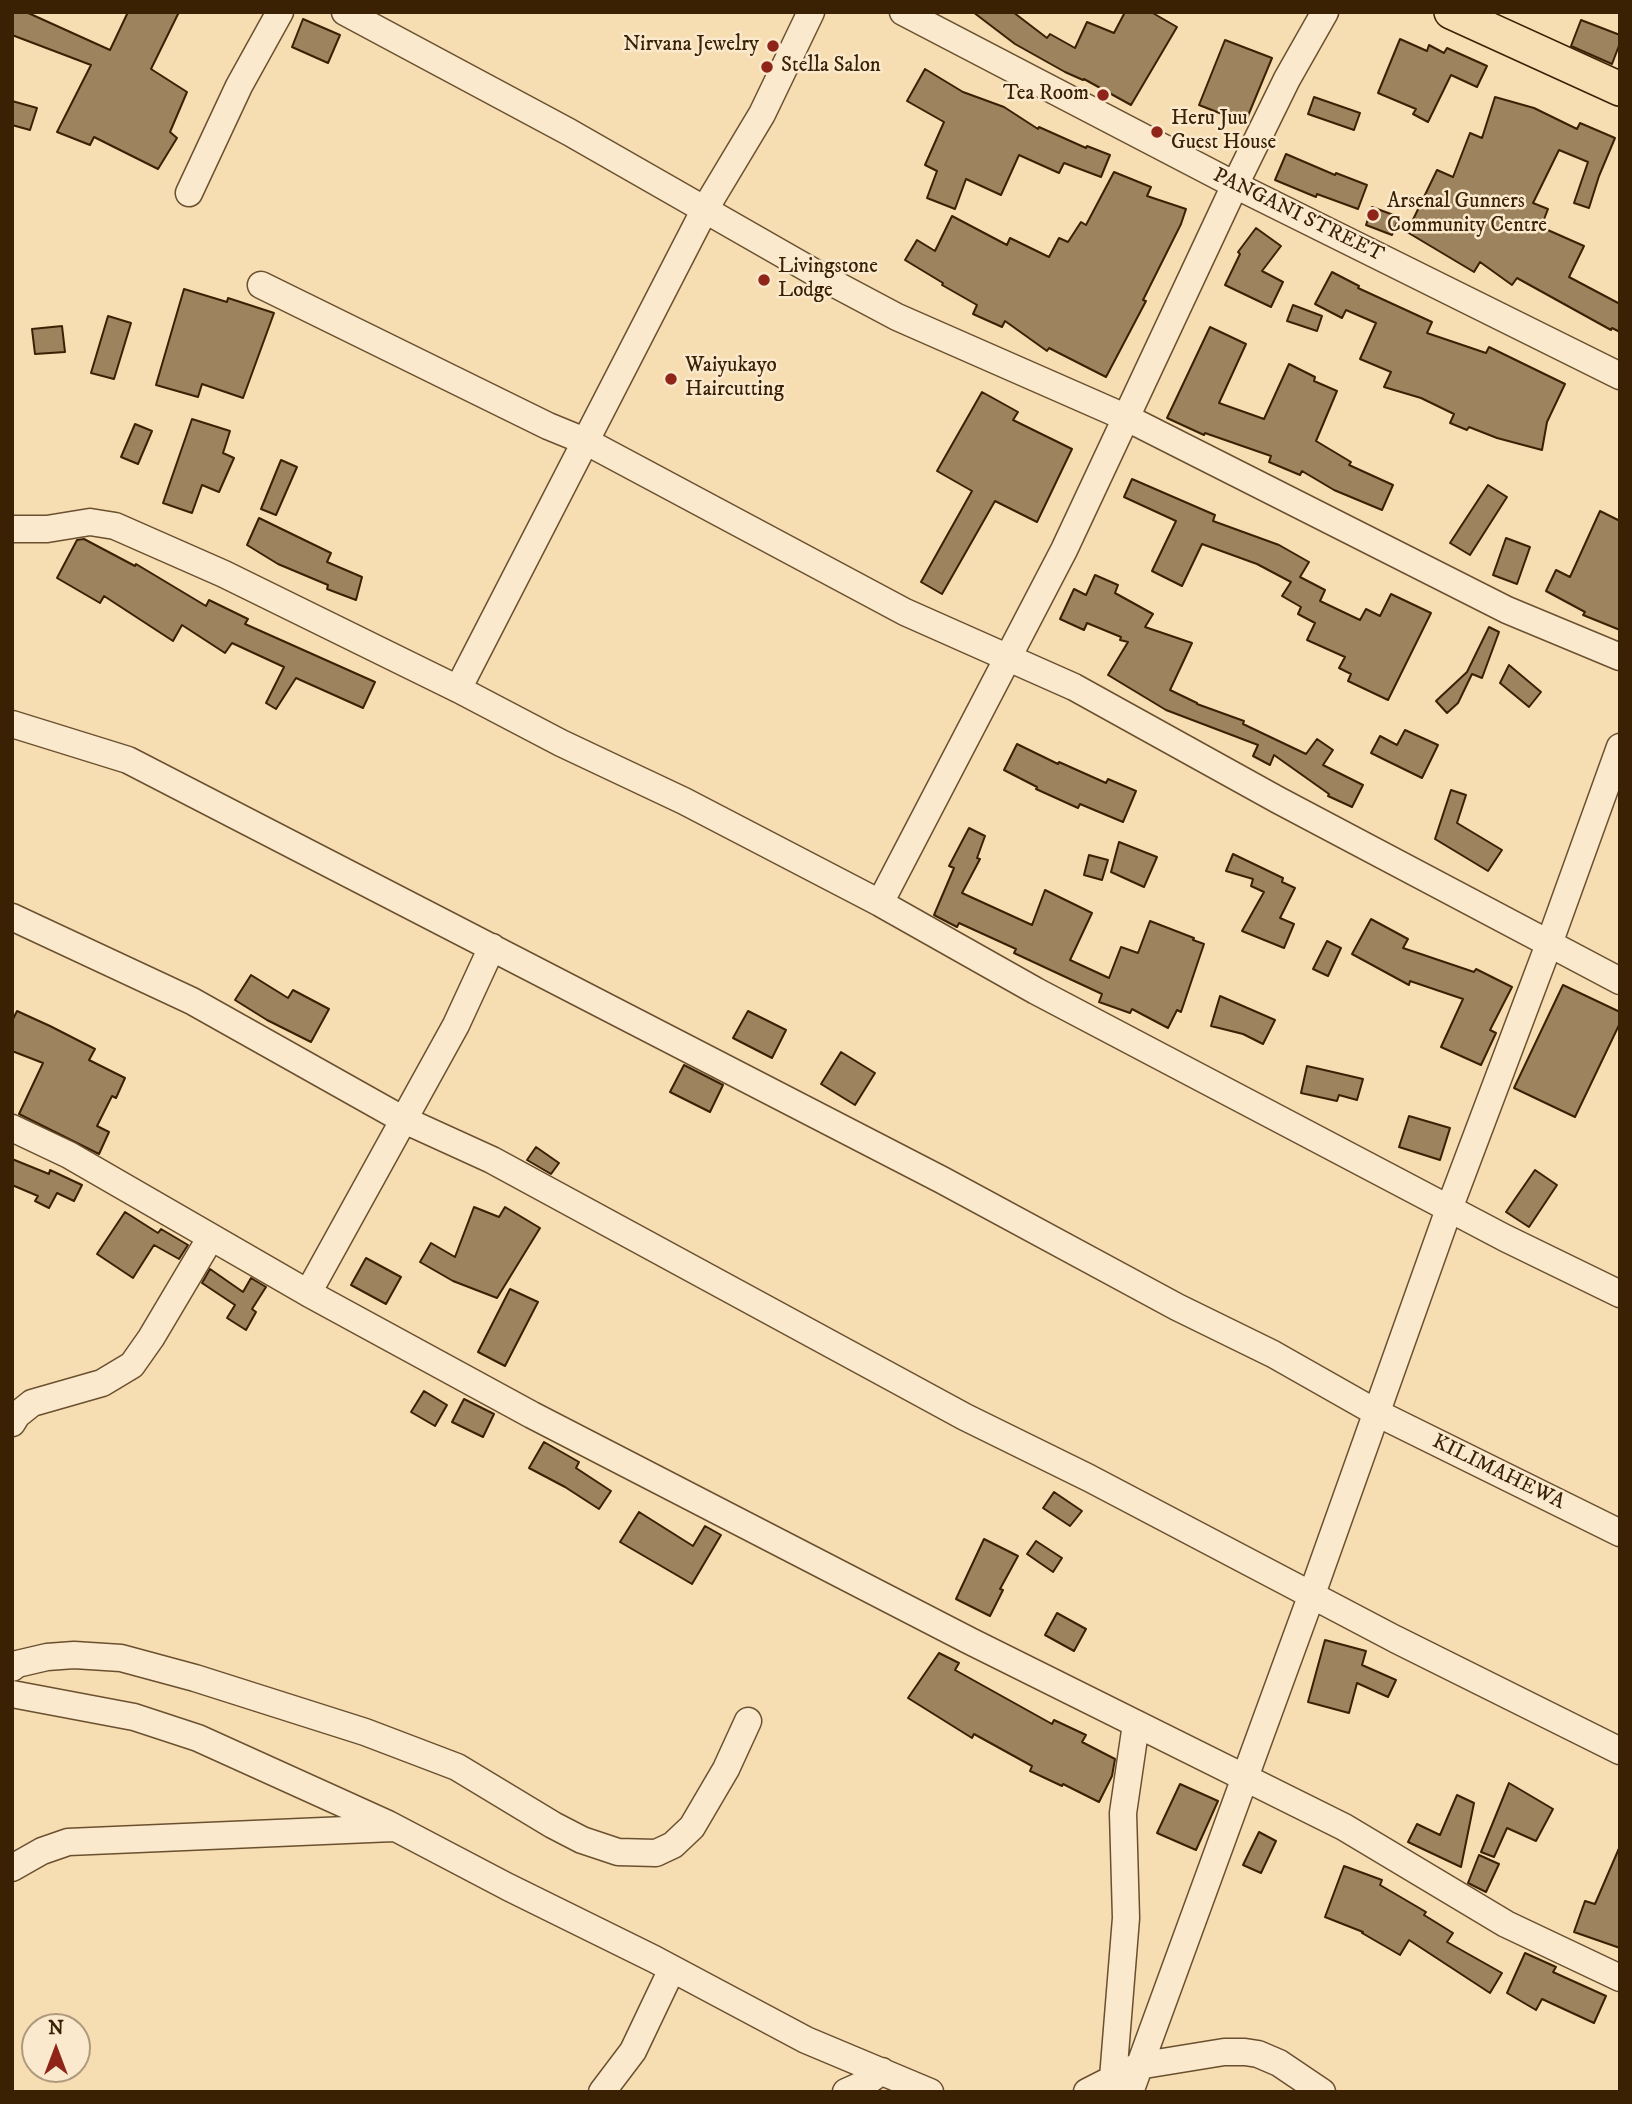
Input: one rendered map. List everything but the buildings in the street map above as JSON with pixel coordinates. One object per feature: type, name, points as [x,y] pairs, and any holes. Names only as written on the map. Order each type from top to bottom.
[{"type":"main road","points":[[1451,12],[1620,89]]},
{"type":"street","points":[[189,193],[239,86],[280,12]]},
{"type":"street","points":[[345,12],[569,132],[897,317],[1127,418],[1507,610],[1620,657]]},
{"type":"street","points":[[458,689],[705,209],[762,114],[811,12]]},
{"type":"street","name":"PANGANI STREET","points":[[903,12],[1235,185],[1620,376]]},
{"type":"street","points":[[880,902],[1064,551],[1235,185],[1287,79],[1325,12]]},
{"type":"street","points":[[261,285],[548,426],[587,442],[905,612],[1073,687],[1620,981]]},
{"type":"street","points":[[12,529],[47,529],[90,522],[115,526],[224,574],[561,743],[684,801],[880,902],[1035,991],[1449,1209],[1620,1294]]},
{"type":"street","name":"KILIMAHEWA","points":[[12,724],[128,760],[1003,1212],[1177,1307],[1273,1354],[1377,1413],[1620,1533]]},
{"type":"street","points":[[1087,2092],[1122,2085],[1138,2066],[1620,747]]},
{"type":"street","points":[[12,917],[192,1001],[402,1119],[492,1160],[965,1417],[1089,1478],[1395,1639],[1620,1751]]},
{"type":"street","points":[[308,1293],[456,1025],[492,947]]},
{"type":"street","points":[[12,1128],[69,1155],[308,1293],[532,1415],[947,1629],[1345,1827],[1506,1924],[1620,1978]]},
{"type":"street","points":[[12,1423],[17,1415],[32,1403],[102,1383],[132,1365],[211,1237]]},
{"type":"street","points":[[12,1668],[17,1664],[47,1657],[74,1655],[121,1658],[195,1678],[354,1729],[457,1767],[509,1800],[582,1840],[618,1852],[637,1854],[656,1853],[673,1845],[692,1827],[726,1769],[748,1721]]},
{"type":"street","points":[[12,1694],[134,1717],[198,1738],[391,1826],[806,2040],[930,2092]]},
{"type":"street","points":[[1122,2085],[1126,1918],[1122,1814],[1136,1724]]},
{"type":"street","points":[[12,1868],[43,1851],[68,1842],[307,1833],[391,1826]]},
{"type":"street","points":[[602,2092],[633,2051],[672,1969]]},
{"type":"street","points":[[1138,2066],[1224,2052],[1245,2052],[1279,2063],[1322,2092]]},
{"type":"street","points":[[846,2092],[864,2084],[882,2071]]},
{"type":"place","name":"Nirvana Jewelry","points":[[773,46]]},
{"type":"place","name":"Stella Salon","points":[[767,67]]},
{"type":"place","name":"Tea Room","points":[[1103,95]]},
{"type":"place","name":"Heru Juu Guest House","points":[[1157,132]]},
{"type":"place","name":"Arsenal Gunners Community Centre","points":[[1373,215]]},
{"type":"place","name":"Livingstone Lodge","points":[[764,280]]},
{"type":"place","name":"Waiyukayo Haircutting","points":[[671,379]]}]
